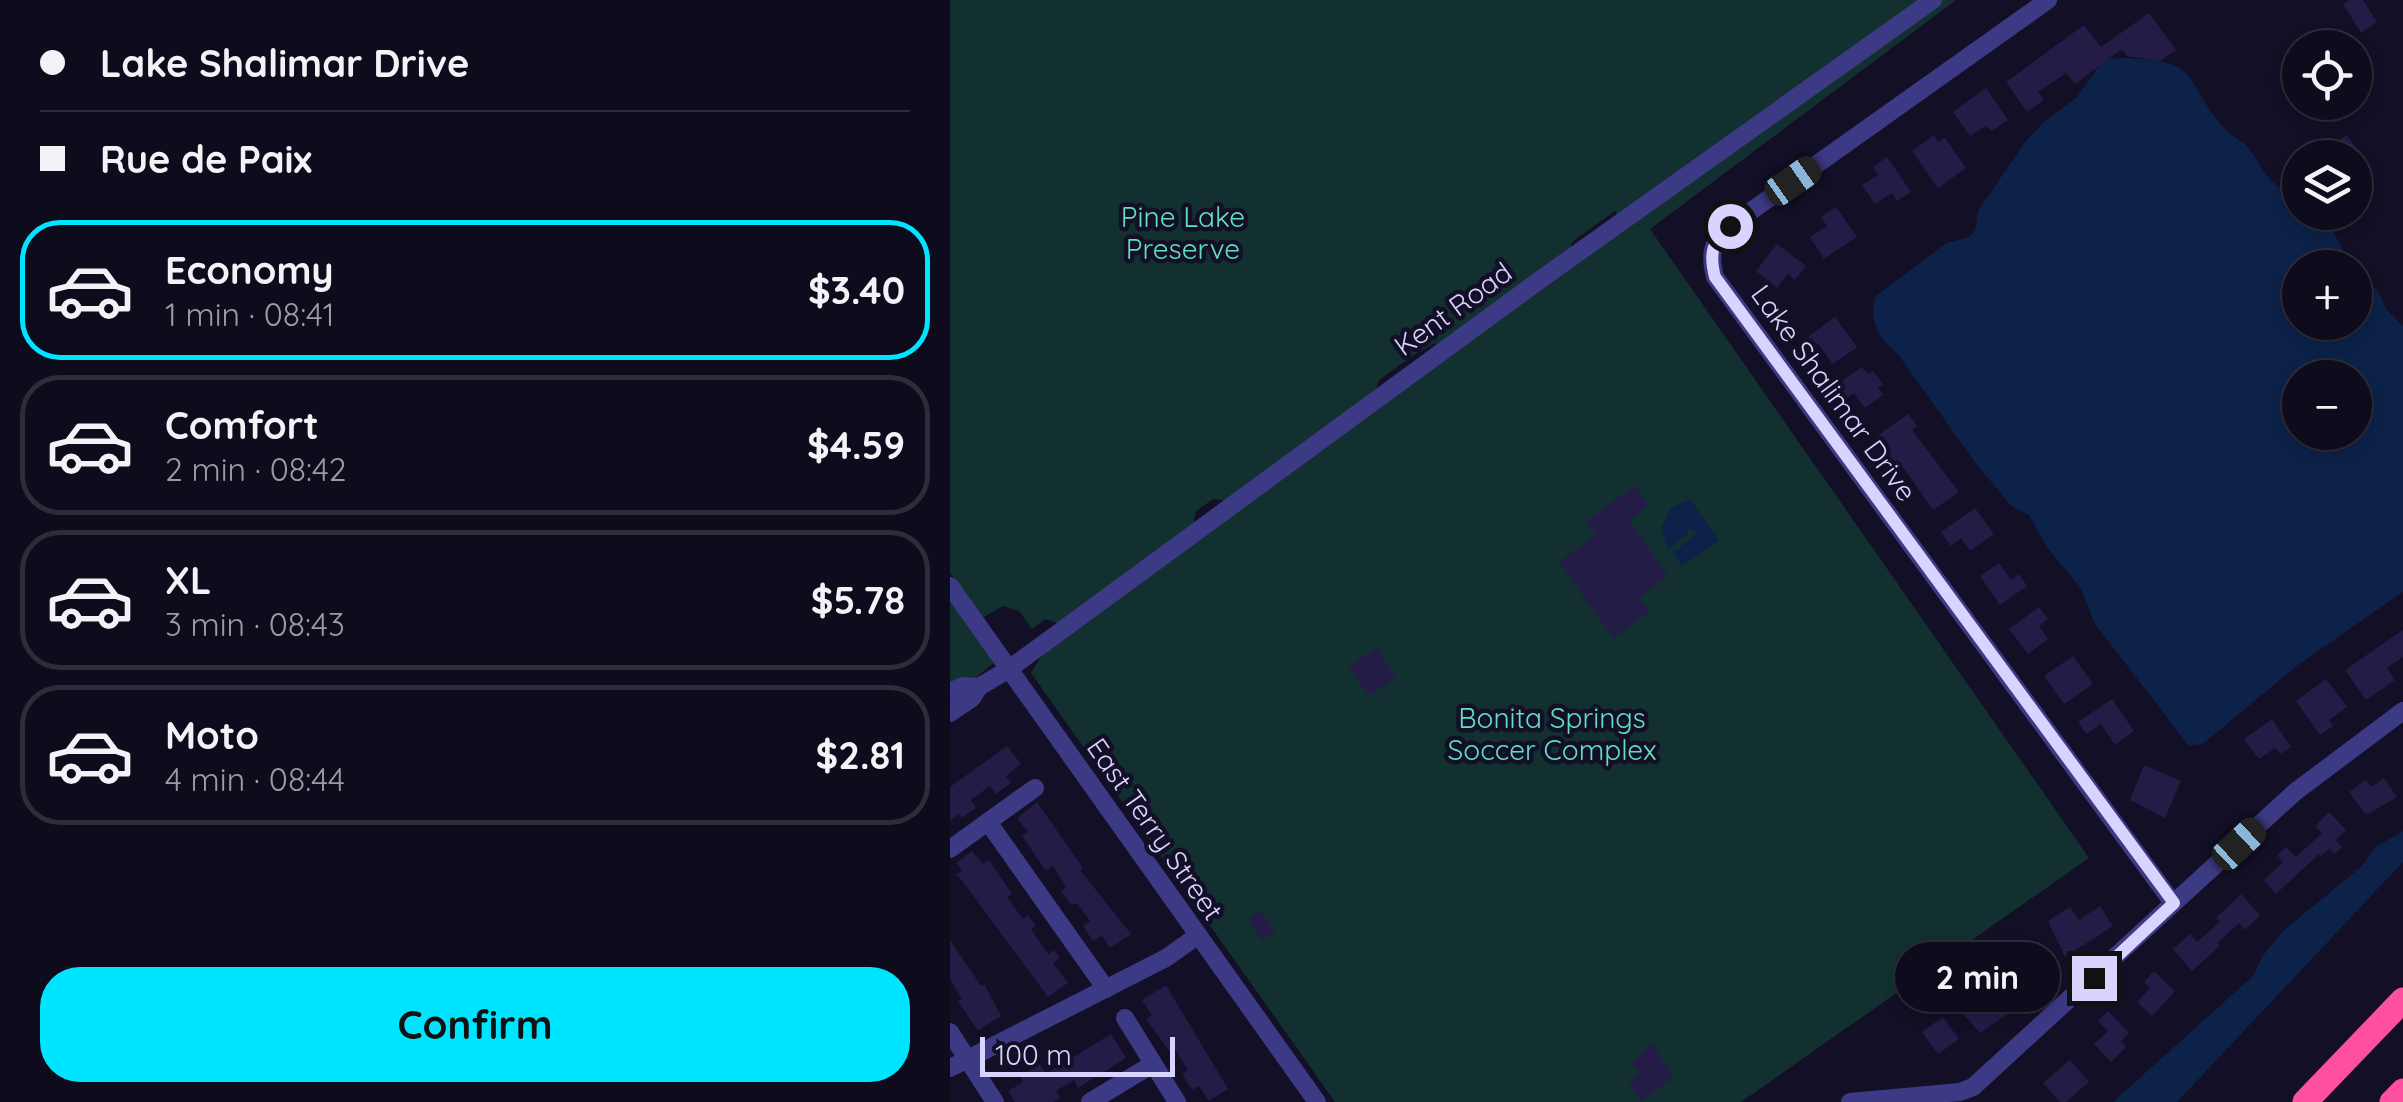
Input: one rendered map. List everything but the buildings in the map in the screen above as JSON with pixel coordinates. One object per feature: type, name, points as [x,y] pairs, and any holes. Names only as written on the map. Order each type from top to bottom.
[{"type":"highway","points":[[2306,1102],[2403,1000]]},
{"type":"highway","points":[[2392,1102],[2403,1091]]},
{"type":"street","name":"Kent Road","points":[[979,688],[1460,337],[1933,0]]},
{"type":"street","name":"Lake Shalimar Drive","points":[[2048,0],[1730,226],[1711,249],[1712,263],[1715,277],[2174,903]]},
{"type":"street","name":"East Terry Street","points":[[950,586],[1317,1102]]},
{"type":"street","points":[[950,692],[962,686],[979,688],[950,714]]},
{"type":"street","points":[[1850,1102],[1960,1092],[1973,1087],[2295,792],[2403,711]]},
{"type":"street","points":[[950,849],[1035,788]]},
{"type":"street","points":[[988,822],[1106,989]]},
{"type":"street","points":[[950,1068],[1166,958],[1197,936]]},
{"type":"street","points":[[1125,1018],[1177,1102]]},
{"type":"street","points":[[950,1032],[995,1102]]},
{"type":"street","points":[[1090,1102],[1154,1064]]},
{"type":"green space","name":"Bonita Springs Soccer Complex","points":[[950,0],[1956,0],[1650,229],[2089,858],[1741,1102],[1335,1102],[1031,673],[1042,655],[1623,222],[1615,211],[1572,242],[1565,264],[1458,341],[1433,344],[1379,380],[1374,397],[1235,502],[1213,499],[1196,511],[1193,526],[1061,624],[1045,619],[1032,629],[1019,611],[1003,606],[982,618],[950,573]]},
{"type":"green space","points":[[950,599],[995,662],[950,698]]},
{"type":"water","points":[[2122,58],[2180,68],[2227,131],[2248,147],[2282,189],[2282,230],[2332,230],[2343,250],[2282,250],[2282,340],[2372,340],[2372,286],[2386,309],[2403,326],[2403,592],[2299,664],[2203,744],[2189,746],[2095,624],[2080,587],[2048,549],[2029,515],[2011,506],[1974,461],[1880,335],[1874,320],[1876,296],[1946,243],[1969,237],[1975,230],[1978,211],[2025,142],[2077,97],[2108,59]]},
{"type":"water","points":[[1690,499],[1719,540],[1682,566],[1673,553],[1698,532],[1689,529],[1668,550],[1661,528],[1671,508]]},
{"type":"water","points":[[2403,831],[2403,862],[2177,1102],[2113,1102],[2253,976],[2262,957],[2283,931],[2362,866],[2374,848]]},
{"type":"route","points":[[1730,226],[1711,249],[1715,277],[2174,903],[2094,978]]},
{"type":"park label","name":"Pine Lake Preserve","points":[[1183,233]]}]
